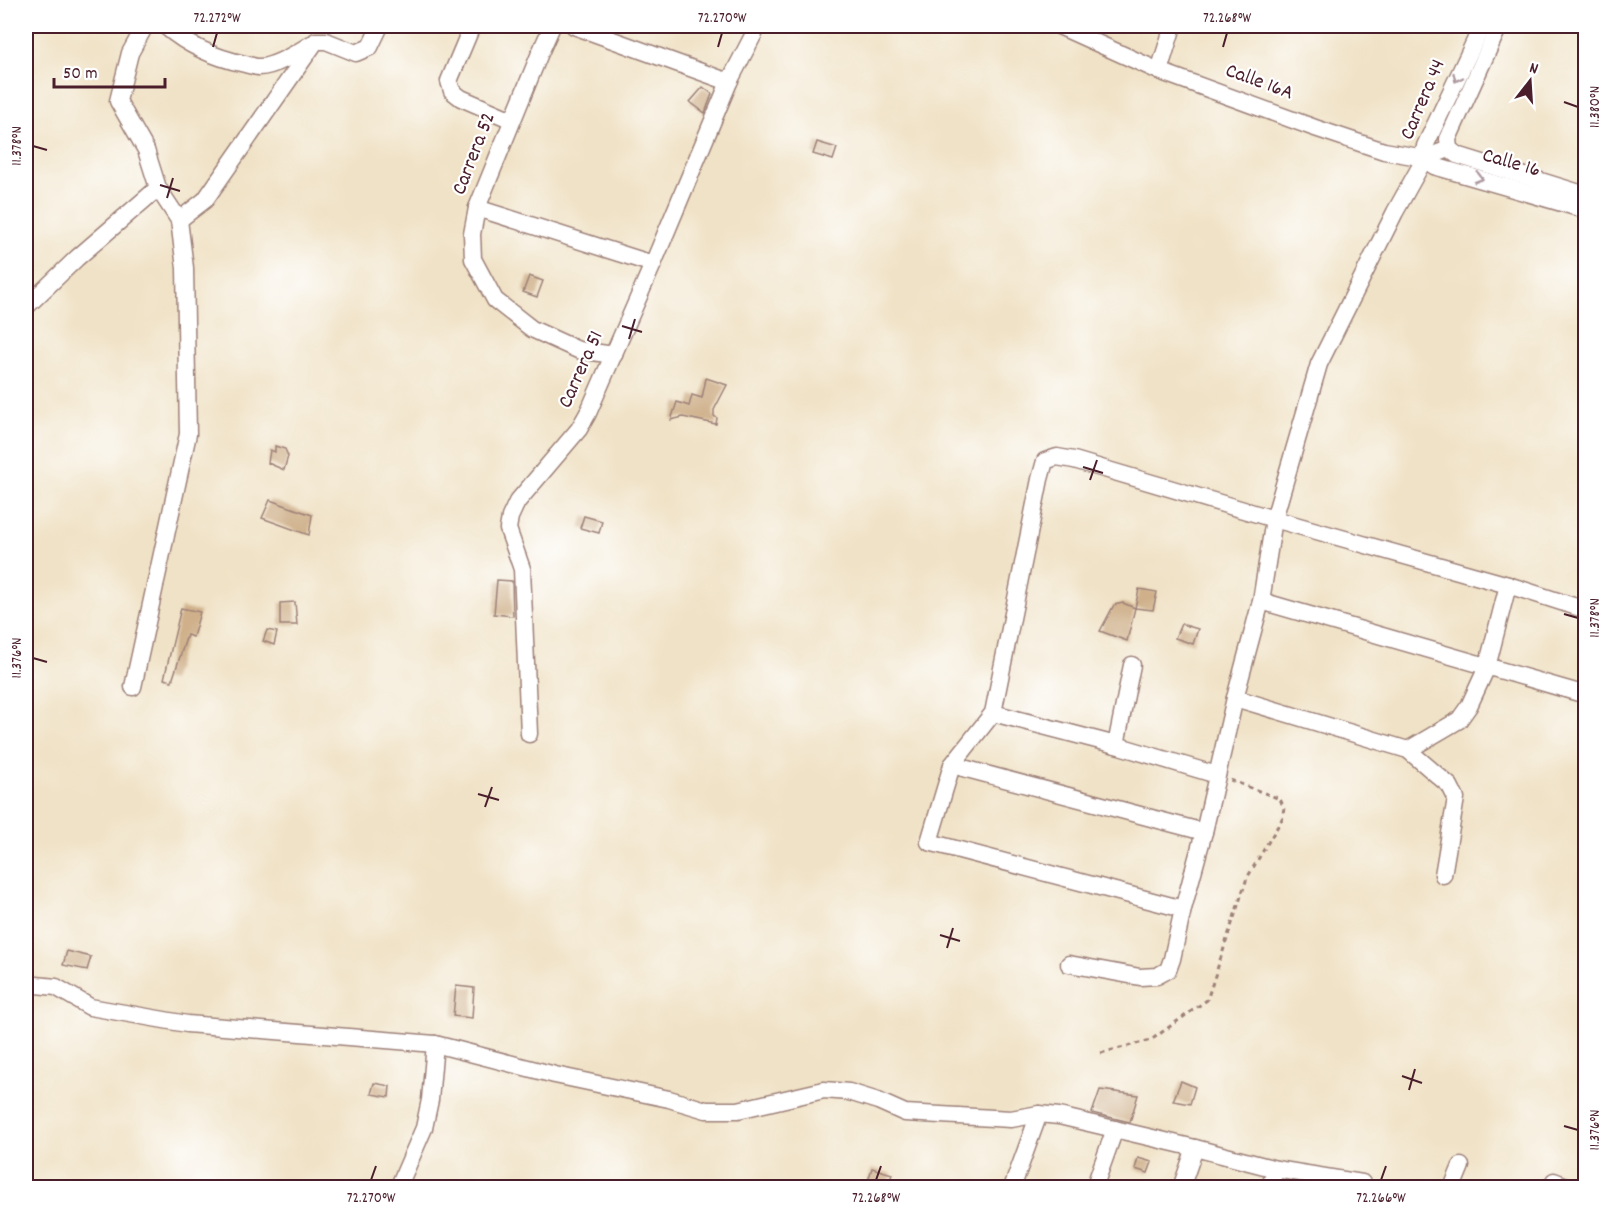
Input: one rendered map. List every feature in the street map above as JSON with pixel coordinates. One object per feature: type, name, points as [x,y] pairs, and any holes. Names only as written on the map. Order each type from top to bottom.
[{"type":"street","points":[[132,687],[188,434],[185,268],[180,220],[158,188],[146,150],[117,101],[130,53],[145,26]]},
{"type":"street","points":[[165,26],[197,48],[230,61],[260,67],[288,59],[316,41],[326,41],[356,53],[370,47],[380,26]]},
{"type":"street","points":[[472,26],[449,81],[452,91],[461,98],[512,120]]},
{"type":"street","name":"Carrera 52","points":[[552,26],[477,208],[472,234],[472,259],[495,300],[532,329],[578,350],[614,355]]},
{"type":"street","points":[[573,26],[729,82]]},
{"type":"street","name":"Carrera 51","points":[[529,734],[522,569],[508,529],[510,517],[517,502],[579,429],[614,355],[729,82],[758,26]]},
{"type":"street","name":"Calle 16A","points":[[1059,26],[1159,71],[1315,128],[1384,151],[1425,158]]},
{"type":"street","points":[[1159,71],[1173,26]]},
{"type":"street","name":"Carrera 44","points":[[1069,964],[1140,976],[1157,976],[1168,970],[1261,601],[1275,519],[1319,364],[1395,212],[1425,158],[1425,146],[1482,26]]},
{"type":"street","name":"Carrera 44","points":[[1449,149],[1448,139],[1499,26]]},
{"type":"street","points":[[180,220],[205,200],[316,41]]},
{"type":"street","points":[[1425,158],[1449,149]]},
{"type":"street","name":"Calle 16","points":[[1449,149],[1456,156],[1586,195]]},
{"type":"street","name":"Calle 16","points":[[1425,158],[1434,166],[1586,210]]},
{"type":"street","points":[[26,307],[77,258],[158,188]]},
{"type":"street","points":[[477,208],[653,264]]},
{"type":"street","points":[[1183,909],[929,842],[952,765],[993,713],[1045,461],[1057,457],[1074,460],[1508,585],[1586,610]]},
{"type":"street","points":[[1408,750],[1459,720],[1469,706],[1487,667],[1508,585]]},
{"type":"street","points":[[1261,601],[1586,695]]},
{"type":"street","points":[[1116,745],[1132,665]]},
{"type":"street","points":[[1235,698],[1408,750],[1450,786],[1456,798],[1443,875]]},
{"type":"street","points":[[993,713],[1116,745],[1217,776]]},
{"type":"street","points":[[952,765],[1204,832]]},
{"type":"street","points":[[26,984],[56,987],[90,1007],[187,1024],[435,1044],[555,1075],[669,1099],[706,1110],[738,1110],[824,1090],[849,1092],[905,1113],[1011,1119],[1039,1114],[1059,1116],[1276,1169],[1362,1183],[1360,1188]]},
{"type":"street","points":[[398,1188],[423,1128],[430,1100],[435,1044]]},
{"type":"street","points":[[1012,1188],[1039,1114]]},
{"type":"street","points":[[1094,1188],[1115,1129]]},
{"type":"street","points":[[1181,1188],[1195,1148]]},
{"type":"street","points":[[1452,1188],[1461,1166]]},
{"type":"street","points":[[1269,1188],[1276,1169]]},
{"type":"street","points":[[1553,1184],[1572,1188]]},
{"type":"path","points":[[1101,1053],[1151,1040],[1207,1000],[1247,878],[1282,819],[1284,808],[1280,800],[1217,776]]},
{"type":"building","points":[[703,87],[712,94],[705,113],[690,102]]},
{"type":"building","points":[[817,142],[837,148],[833,160],[813,154]]},
{"type":"building","points":[[529,276],[543,281],[537,297],[523,292]]},
{"type":"building","points":[[706,378],[727,385],[714,410],[714,416],[717,418],[716,424],[683,417],[671,420],[677,402],[689,406],[692,395],[702,398]]},
{"type":"building","points":[[275,446],[285,449],[288,456],[284,470],[268,463],[270,450],[275,452]]},
{"type":"building","points":[[270,500],[312,515],[309,535],[262,518]]},
{"type":"building","points":[[584,516],[602,521],[599,533],[580,528]]},
{"type":"building","points":[[497,580],[512,581],[513,616],[494,614]]},
{"type":"building","points":[[1139,589],[1157,592],[1153,610],[1135,608]]},
{"type":"building","points":[[295,602],[297,625],[280,625],[280,603]]},
{"type":"building","points":[[1123,603],[1135,608],[1127,641],[1100,631],[1114,605]]},
{"type":"building","points":[[181,608],[200,612],[193,637],[187,635],[172,681],[164,679]]},
{"type":"building","points":[[1181,624],[1198,629],[1193,644],[1175,638]]},
{"type":"building","points":[[267,630],[277,632],[274,645],[263,641]]},
{"type":"building","points":[[67,951],[91,957],[87,970],[63,965]]},
{"type":"building","points":[[456,986],[474,988],[472,1018],[453,1016]]},
{"type":"building","points":[[1181,1081],[1195,1087],[1190,1104],[1173,1101]]},
{"type":"building","points":[[374,1083],[390,1086],[389,1097],[371,1094]]},
{"type":"building","points":[[1100,1090],[1138,1095],[1130,1122],[1092,1113]]},
{"type":"building","points":[[1138,1158],[1152,1162],[1148,1173],[1135,1169]]},
{"type":"building","points":[[872,1168],[892,1174],[888,1187],[868,1181]]}]
